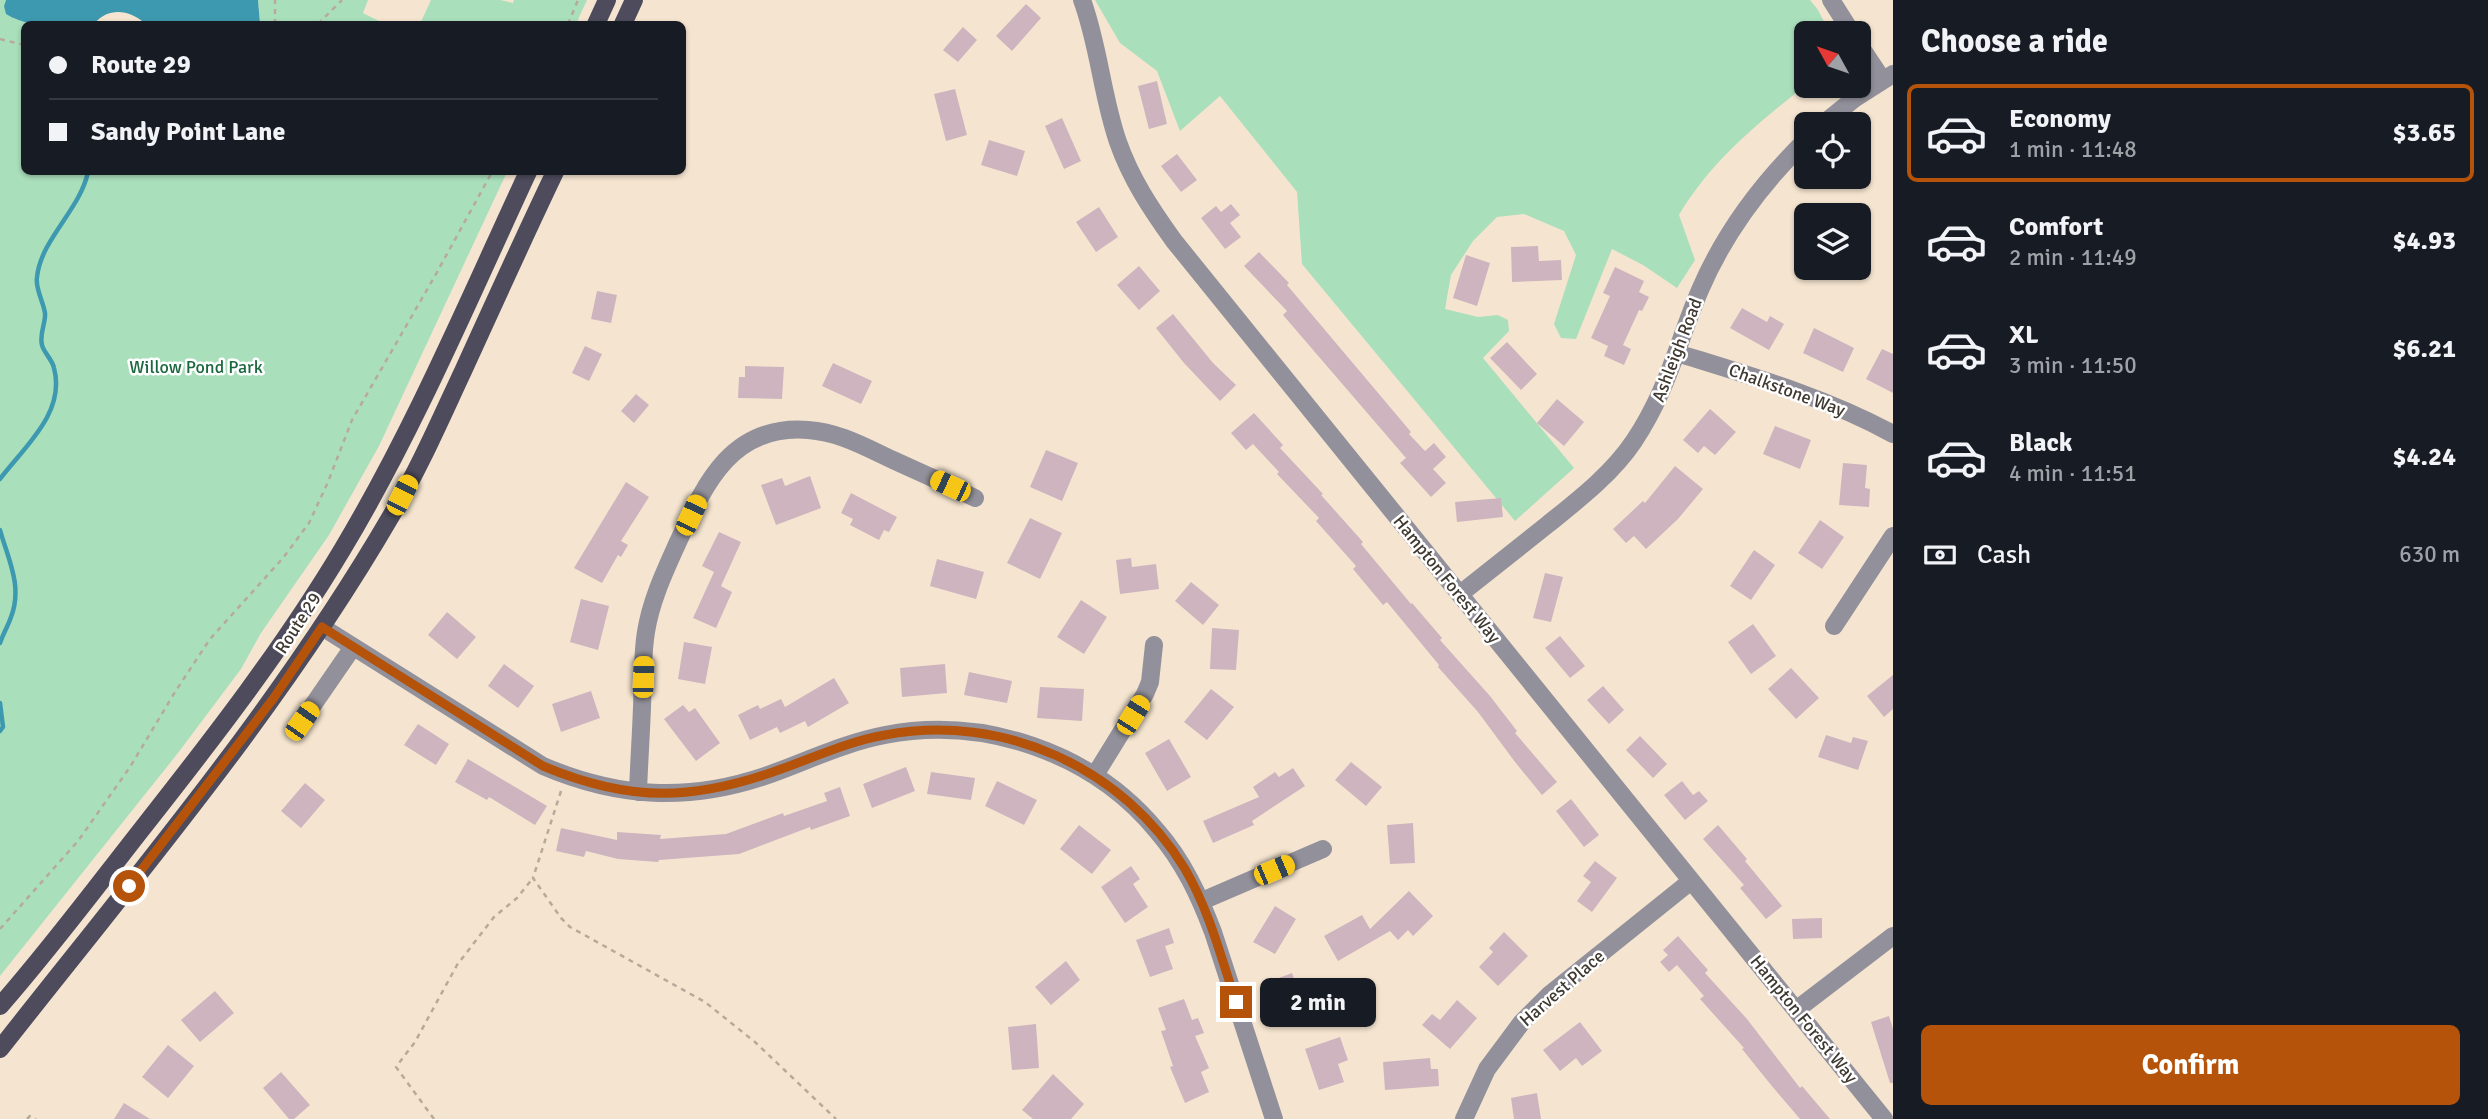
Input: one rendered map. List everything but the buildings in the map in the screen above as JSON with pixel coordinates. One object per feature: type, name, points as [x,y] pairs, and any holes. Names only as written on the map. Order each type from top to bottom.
[{"type":"main road","points":[[597,21],[607,0]]},
{"type":"main road","points":[[624,21],[634,0]]},
{"type":"main road","name":"Route 29","points":[[0,1006],[32,969],[274,656],[342,551],[386,473],[527,175]]},
{"type":"main road","name":"Route 29","points":[[0,1049],[215,776],[273,699],[322,627],[392,515],[434,434],[554,175]]},
{"type":"street","name":"Hampton Forest Way","points":[[1082,0],[1118,142],[1146,201],[1174,241],[1884,1119]]},
{"type":"street","points":[[1831,0],[1844,21]]},
{"type":"street","points":[[1839,112],[1888,76],[1871,57]]},
{"type":"street","name":"Ashleigh Road","points":[[1460,594],[1564,512],[1615,465],[1633,444],[1653,411],[1701,287],[1732,231],[1758,193],[1794,153]]},
{"type":"street","name":"Chalkstone Way","points":[[1677,353],[1787,387],[1833,405],[1893,434]]},
{"type":"street","points":[[638,792],[644,653],[650,610],[701,493],[714,472],[729,456],[770,434],[794,430],[819,431],[849,439],[975,498]]},
{"type":"street","points":[[1834,626],[1893,536]]},
{"type":"street","points":[[322,627],[504,744],[543,766],[606,788],[677,794],[726,788],[853,743],[912,731],[948,730],[984,733],[1030,744],[1095,775],[1128,800],[1157,830],[1185,870],[1202,901],[1274,1119]]},
{"type":"street","points":[[1095,775],[1145,694],[1150,682],[1154,645]]},
{"type":"street","points":[[302,721],[353,647]]},
{"type":"street","points":[[1202,901],[1323,849]]},
{"type":"street","name":"Harvest Place","points":[[1464,1119],[1487,1069],[1521,1022],[1549,995],[1691,881]]},
{"type":"street","points":[[1796,1010],[1893,936]]},
{"type":"path","points":[[275,0],[275,21]]},
{"type":"path","points":[[321,21],[342,0]]},
{"type":"path","points":[[569,21],[578,0]]},
{"type":"path","points":[[0,39],[21,44]]},
{"type":"path","points":[[0,929],[78,841],[130,767],[210,639],[283,558],[309,523],[352,420],[490,175]]},
{"type":"path","points":[[434,1119],[396,1067],[415,1042],[464,955],[494,917],[517,898],[533,878],[567,776]]},
{"type":"path","points":[[533,878],[570,927],[705,1002],[755,1042],[836,1119]]},
{"type":"path","points":[[27,1119],[30,1116],[36,1119]]},
{"type":"green space","name":"Willow Pond Park","points":[[0,0],[6,0],[4,6],[15,19],[23,21],[21,175],[506,175],[379,446],[329,535],[261,633],[241,669],[178,753],[0,976]]},
{"type":"green space","points":[[258,0],[368,0],[363,13],[379,21],[260,21]]},
{"type":"green space","points":[[431,0],[500,0],[513,3],[514,0],[587,0],[577,21],[421,21]]},
{"type":"green space","points":[[1095,0],[1810,0],[1824,21],[1794,21],[1794,95],[1736,144],[1706,177],[1679,215],[1695,260],[1677,288],[1643,265],[1612,249],[1576,339],[1561,338],[1554,324],[1576,255],[1564,231],[1524,214],[1497,217],[1473,241],[1451,275],[1445,309],[1478,317],[1498,315],[1508,320],[1509,331],[1483,358],[1574,468],[1515,521],[1302,264],[1297,192],[1220,96],[1180,131],[1157,71],[1120,43]]},
{"type":"water","points":[[6,0],[258,0],[260,21],[142,21],[126,13],[113,12],[97,21],[23,21],[6,14]]},
{"type":"waterway","points":[[0,479],[31,442],[49,414],[54,400],[54,368],[41,341],[45,313],[37,277],[46,250],[77,199],[87,175]]},
{"type":"waterway","points":[[0,530],[15,583],[14,606],[0,643]]},
{"type":"waterway","points":[[0,703],[3,727],[0,731]]},
{"type":"route","points":[[129,886],[273,699],[322,627],[543,766],[606,788],[677,794],[726,788],[853,743],[912,731],[984,733],[1030,744],[1053,753],[1084,768],[1128,800],[1173,851],[1202,901],[1236,1002]]}]
